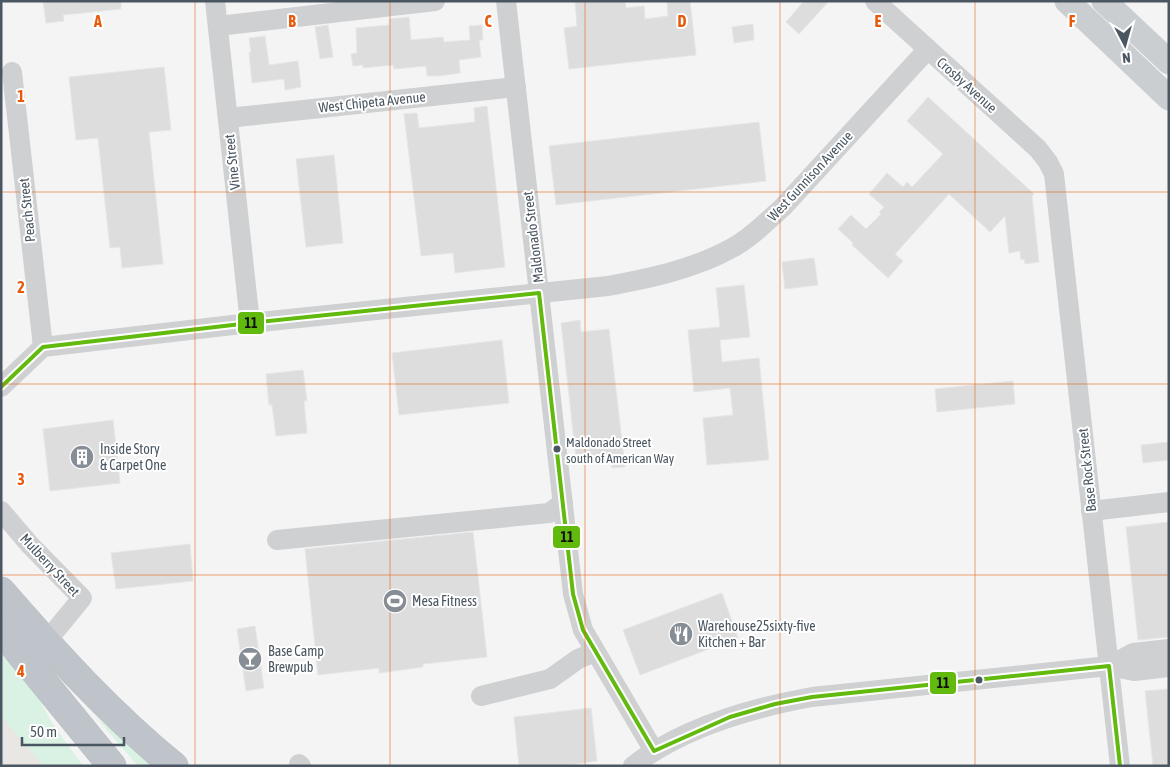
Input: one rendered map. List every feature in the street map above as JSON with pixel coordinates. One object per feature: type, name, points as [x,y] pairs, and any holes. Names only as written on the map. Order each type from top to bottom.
[{"type":"highway","points":[[1,591],[46,642],[115,713],[174,766]]},
{"type":"highway","points":[[1,630],[112,766]]},
{"type":"main road","points":[[1067,1],[1169,98]]},
{"type":"main road","points":[[1104,1],[1169,62]]},
{"type":"street","name":"Vine Street","points":[[215,1],[250,323]]},
{"type":"street","points":[[218,26],[434,1]]},
{"type":"street","name":"Maldonado Street","points":[[506,1],[573,594],[583,630],[654,751]]},
{"type":"street","name":"Crosby Avenue","points":[[875,1],[1038,149],[1054,174]]},
{"type":"street","name":"West Gunnison Avenue","points":[[43,347],[250,323],[608,286],[650,278],[698,264],[734,248],[783,207],[928,49]]},
{"type":"street","name":"Peach Street","points":[[12,72],[43,347]]},
{"type":"street","name":"West Chipeta Avenue","points":[[228,118],[516,87]]},
{"type":"street","name":"Base Rock Street","points":[[1054,174],[1120,766]]},
{"type":"street","points":[[1,388],[43,347]]},
{"type":"street","points":[[1091,511],[1169,502]]},
{"type":"street","points":[[277,540],[549,513],[563,504]]},
{"type":"street","name":"Mulberry Street","points":[[1,511],[30,545],[82,598],[46,642]]},
{"type":"street","points":[[1109,666],[1133,653],[1169,649]]},
{"type":"street","points":[[481,696],[550,679],[578,659],[595,652]]},
{"type":"street","points":[[633,766],[654,751],[723,720],[775,704],[812,697],[1109,666],[1134,671],[1169,667]]},
{"type":"shaded area","points":[[1,716],[35,753],[44,766],[1,766]]},
{"type":"green space","points":[[1,654],[34,690],[52,723],[83,766],[44,766],[1,716]]},
{"type":"green space","points":[[95,716],[157,766],[138,766]]},
{"type":"building","points":[[43,1],[121,1],[121,9],[63,15],[64,21],[46,23]]},
{"type":"building","points":[[575,1],[625,1],[626,8],[644,6],[645,19],[668,16],[667,1],[690,1],[696,55],[569,69],[564,28],[577,26]]},
{"type":"building","points":[[804,1],[829,1],[799,34],[786,22]]},
{"type":"building","points":[[409,17],[411,40],[443,37],[444,42],[470,40],[469,26],[482,25],[483,40],[479,40],[481,57],[459,60],[460,73],[439,76],[427,76],[426,66],[394,69],[393,65],[363,68],[363,65],[353,66],[351,54],[357,53],[356,28],[389,25],[389,19]]},
{"type":"building","points":[[753,24],[754,40],[734,43],[732,27]]},
{"type":"building","points":[[328,25],[333,57],[320,59],[315,27]]},
{"type":"building","points":[[265,36],[269,65],[298,61],[301,87],[285,90],[284,79],[252,83],[249,38]]},
{"type":"building","points":[[164,67],[171,130],[149,132],[163,264],[122,268],[120,247],[110,248],[98,138],[76,140],[69,77]]},
{"type":"building","points":[[928,97],[1034,194],[1032,196],[1039,262],[1025,264],[1024,259],[1021,260],[1020,251],[1009,253],[1005,216],[990,232],[949,194],[895,254],[903,261],[888,278],[852,245],[853,243],[838,229],[851,215],[866,229],[881,214],[879,212],[884,207],[869,194],[887,173],[903,187],[907,182],[912,187],[943,154],[907,121]]},
{"type":"building","points":[[487,106],[505,267],[455,273],[453,253],[421,256],[404,114],[417,113],[419,128],[475,122],[474,108]]},
{"type":"building","points":[[759,122],[766,181],[556,205],[549,146]]},
{"type":"building","points":[[334,155],[343,243],[306,247],[296,159]]},
{"type":"building","points":[[814,258],[818,285],[785,289],[782,262]]},
{"type":"building","points":[[744,285],[750,337],[720,340],[722,362],[759,358],[769,460],[707,465],[703,418],[733,415],[730,388],[694,392],[688,330],[720,327],[716,288]]},
{"type":"building","points":[[580,320],[581,332],[609,329],[625,467],[612,468],[610,455],[576,459],[561,323]]},
{"type":"building","points":[[502,340],[509,403],[399,415],[392,353]]},
{"type":"building","points":[[303,370],[307,401],[304,401],[307,433],[276,436],[272,405],[269,405],[266,374]]},
{"type":"building","points":[[1013,381],[1015,404],[937,412],[935,389]]},
{"type":"building","name":"Inside Story & Carpet One","points":[[113,420],[120,483],[50,491],[43,429]]},
{"type":"building","points":[[1169,442],[1169,460],[1143,463],[1141,445]]},
{"type":"building","points":[[1169,522],[1169,637],[1138,640],[1126,527]]},
{"type":"building","name":"Mesa Fitness","points":[[473,532],[487,657],[423,664],[423,667],[379,673],[379,668],[318,675],[305,549]]},
{"type":"building","points":[[190,544],[193,581],[116,589],[111,553]]},
{"type":"building","name":"Warehouse25sixty-five Kitchen + Bar","points":[[722,593],[738,638],[640,675],[623,630]]},
{"type":"building","name":"Base Camp Brewpub","points":[[255,626],[264,688],[246,691],[237,629]]},
{"type":"building","points":[[1169,689],[1169,766],[1153,766],[1145,691]]},
{"type":"building","points":[[591,708],[597,761],[562,766],[519,766],[514,717]]},
{"type":"transit line","name":"11","points":[[1,387],[43,347],[539,293],[573,594],[583,630],[654,751],[730,717],[775,704],[812,697],[1109,666],[1120,766]]},
{"type":"place","name":"Maldonado Street south of American Way","points":[[557,449]]},
{"type":"place","name":"Inside Story & Carpet One","points":[[82,457]]},
{"type":"place","name":"Mesa Fitness","points":[[395,601]]},
{"type":"place","name":"Warehouse25sixty-five Kitchen + Bar","points":[[681,634]]},
{"type":"place","name":"Base Camp Brewpub","points":[[250,659]]}]
